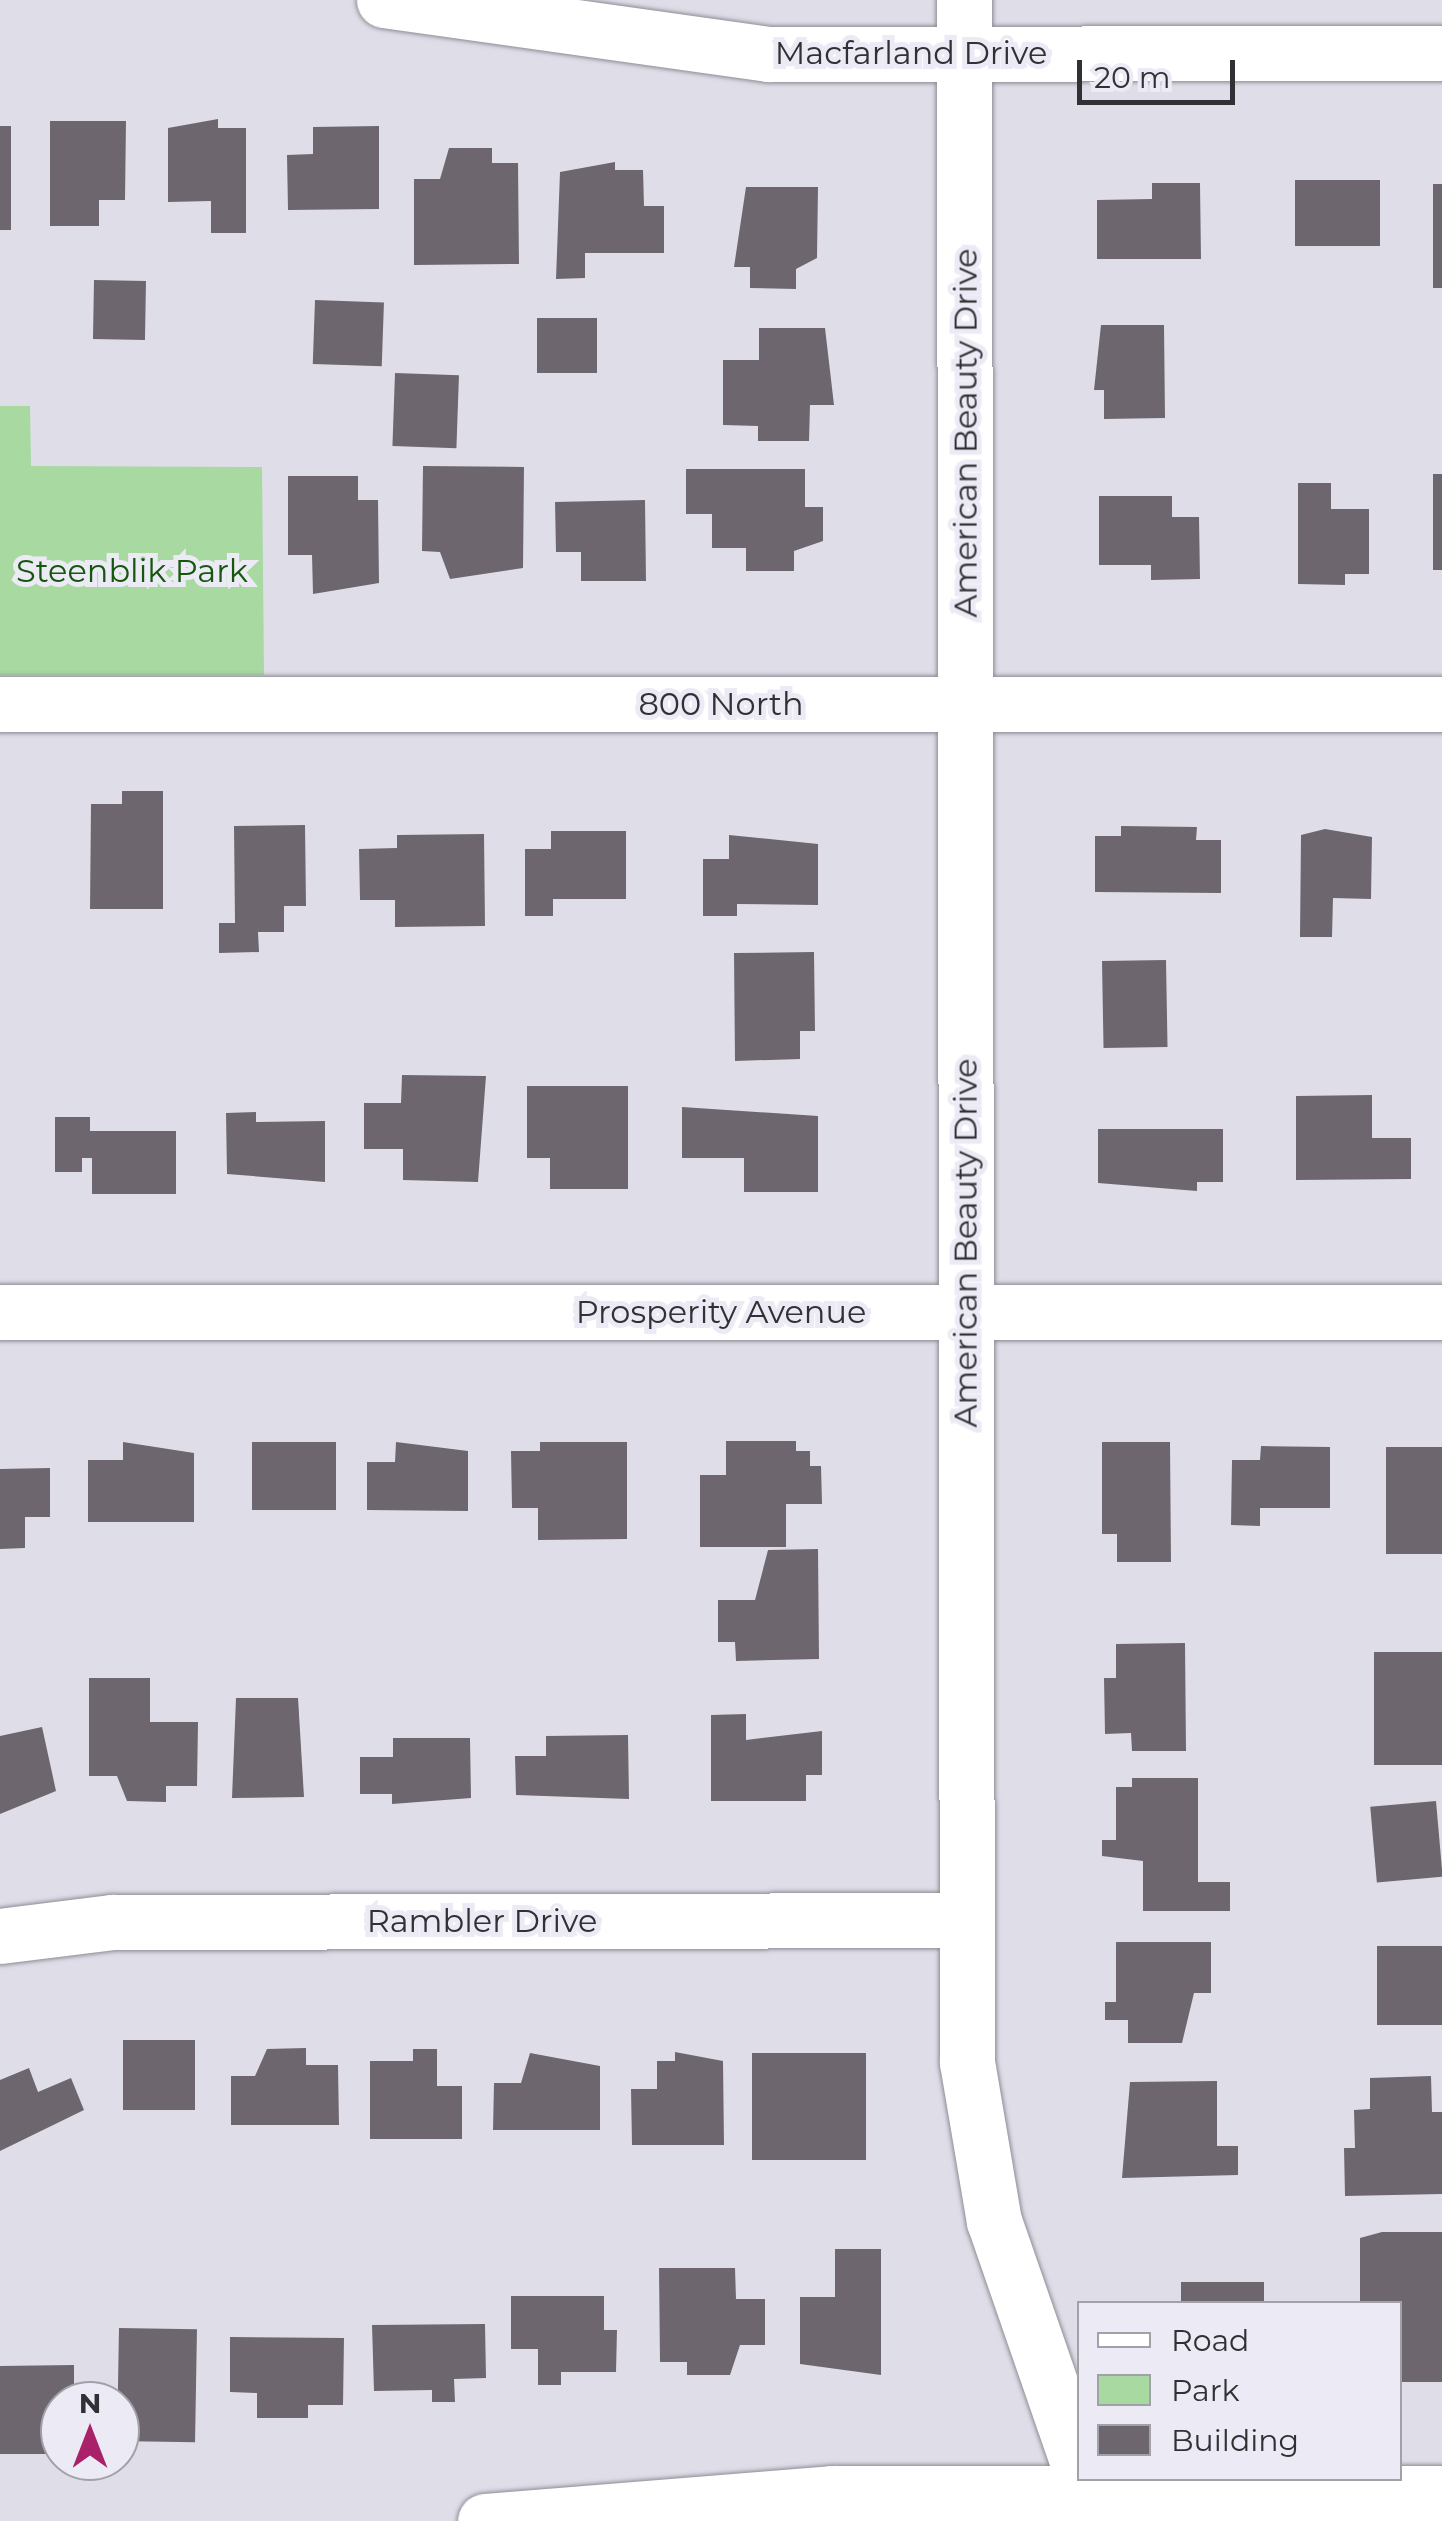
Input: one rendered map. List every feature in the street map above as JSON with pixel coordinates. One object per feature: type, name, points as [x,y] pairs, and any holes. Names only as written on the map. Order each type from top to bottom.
[{"type":"street","name":"Macfarland Drive","points":[[384,0],[709,50],[965,54],[1442,52]]},
{"type":"street","name":"American Beauty Drive","points":[[964,0],[966,1920],[976,2138],[1025,2322],[1077,2461]]},
{"type":"street","name":"800 North","points":[[0,704],[1442,704]]},
{"type":"street","name":"Prosperity Avenue","points":[[0,1312],[1442,1312]]},
{"type":"street","name":"Rambler Drive","points":[[0,1936],[130,1922],[966,1920]]},
{"type":"street","points":[[485,2521],[832,2492],[1442,2493]]},
{"type":"green space","name":"Steenblik Park","points":[[0,406],[30,406],[31,466],[262,467],[264,675],[0,675]]},
{"type":"building","points":[[218,119],[218,128],[246,128],[246,233],[211,233],[211,201],[168,202],[168,128]]},
{"type":"building","points":[[50,121],[126,121],[125,200],[99,200],[99,226],[50,226]]},
{"type":"building","points":[[0,126],[11,126],[11,230],[0,230]]},
{"type":"building","points":[[379,126],[379,209],[288,210],[287,155],[313,154],[313,127]]},
{"type":"building","points":[[449,148],[492,148],[492,163],[518,163],[519,264],[414,265],[414,179],[440,179]]},
{"type":"building","points":[[615,162],[615,170],[643,170],[644,206],[664,206],[664,253],[585,253],[585,278],[556,279],[560,172]]},
{"type":"building","points":[[1295,180],[1380,180],[1380,246],[1295,246]]},
{"type":"building","points":[[1152,183],[1200,183],[1201,259],[1097,259],[1097,200],[1152,199]]},
{"type":"building","points":[[1433,184],[1442,184],[1442,288],[1433,288]]},
{"type":"building","points":[[746,187],[818,187],[817,258],[796,269],[796,289],[750,288],[750,267],[734,267]]},
{"type":"building","points":[[94,280],[146,281],[145,340],[93,339]]},
{"type":"building","points":[[315,300],[384,302],[382,366],[313,364]]},
{"type":"building","points":[[537,318],[597,318],[597,373],[537,373]]},
{"type":"building","points":[[1101,325],[1164,325],[1165,418],[1104,419],[1104,390],[1094,390]]},
{"type":"building","points":[[759,328],[825,328],[834,405],[810,405],[809,441],[758,441],[758,426],[723,425],[723,360],[759,360]]},
{"type":"building","points":[[395,373],[459,375],[456,448],[392,446]]},
{"type":"building","points":[[423,466],[524,467],[523,568],[450,579],[440,552],[422,551]]},
{"type":"building","points":[[686,469],[805,469],[805,507],[823,507],[823,541],[794,551],[794,571],[746,571],[746,548],[712,548],[712,514],[686,514]]},
{"type":"building","points":[[1433,474],[1442,474],[1442,570],[1433,570]]},
{"type":"building","points":[[288,476],[358,476],[358,500],[378,500],[379,583],[313,594],[312,555],[288,555]]},
{"type":"building","points":[[1298,483],[1331,483],[1331,509],[1369,509],[1369,574],[1345,574],[1345,585],[1298,584]]},
{"type":"building","points":[[1099,496],[1172,496],[1172,517],[1199,517],[1200,579],[1151,580],[1151,565],[1099,565]]},
{"type":"building","points":[[645,500],[646,581],[581,581],[581,552],[556,552],[555,502]]},
{"type":"building","points":[[122,791],[163,791],[163,909],[90,909],[91,804],[122,804]]},
{"type":"building","points":[[305,825],[306,906],[284,906],[284,932],[258,932],[259,952],[219,953],[219,923],[235,923],[234,826]]},
{"type":"building","points":[[1121,826],[1197,827],[1196,840],[1221,840],[1221,893],[1095,892],[1095,836],[1121,836]]},
{"type":"building","points":[[1325,829],[1372,837],[1371,899],[1333,898],[1332,937],[1300,937],[1301,835]]},
{"type":"building","points":[[551,831],[626,831],[626,899],[553,899],[553,916],[525,916],[525,849],[551,849]]},
{"type":"building","points":[[484,834],[485,926],[395,927],[395,900],[360,900],[359,849],[397,848],[397,835]]},
{"type":"building","points":[[729,835],[818,844],[818,905],[737,904],[737,916],[703,916],[703,859],[729,859]]},
{"type":"building","points":[[814,952],[815,1031],[800,1031],[800,1059],[735,1061],[734,953]]},
{"type":"building","points":[[1166,960],[1168,1047],[1104,1048],[1102,961]]},
{"type":"building","points":[[402,1075],[486,1076],[478,1182],[403,1180],[403,1149],[364,1149],[364,1103],[401,1103]]},
{"type":"building","points":[[527,1086],[628,1086],[628,1189],[550,1189],[550,1158],[527,1158]]},
{"type":"building","points":[[1372,1095],[1372,1138],[1411,1138],[1411,1179],[1296,1180],[1296,1096]]},
{"type":"building","points":[[682,1107],[818,1116],[818,1192],[744,1192],[744,1158],[682,1158]]},
{"type":"building","points":[[256,1112],[256,1122],[325,1121],[325,1182],[227,1174],[226,1113]]},
{"type":"building","points":[[55,1117],[90,1117],[90,1131],[176,1131],[176,1194],[92,1194],[92,1158],[82,1158],[82,1172],[55,1172]]},
{"type":"building","points":[[1098,1129],[1223,1129],[1223,1182],[1197,1182],[1197,1191],[1098,1183]]},
{"type":"building","points":[[726,1441],[796,1441],[796,1451],[810,1451],[810,1466],[821,1466],[822,1504],[786,1504],[786,1547],[700,1547],[700,1475],[726,1475]]},
{"type":"building","points":[[123,1442],[194,1453],[194,1522],[88,1522],[88,1460],[123,1460]]},
{"type":"building","points":[[252,1442],[336,1442],[336,1510],[252,1510]]},
{"type":"building","points":[[396,1442],[468,1451],[468,1511],[367,1510],[367,1462],[395,1462]]},
{"type":"building","points":[[540,1442],[627,1442],[627,1539],[538,1540],[538,1508],[512,1508],[511,1451],[540,1451]]},
{"type":"building","points":[[1102,1442],[1170,1442],[1171,1562],[1117,1562],[1117,1534],[1102,1534]]},
{"type":"building","points":[[1261,1446],[1330,1447],[1330,1508],[1260,1508],[1260,1526],[1231,1525],[1232,1460],[1260,1460]]},
{"type":"building","points":[[1386,1447],[1442,1447],[1442,1554],[1386,1554]]},
{"type":"building","points":[[50,1468],[50,1517],[25,1517],[25,1548],[0,1549],[0,1469]]},
{"type":"building","points":[[818,1549],[819,1659],[736,1661],[735,1642],[718,1642],[718,1600],[755,1600],[768,1550]]},
{"type":"building","points":[[1185,1643],[1186,1751],[1132,1751],[1131,1733],[1105,1734],[1104,1678],[1116,1678],[1116,1644]]},
{"type":"building","points":[[1374,1652],[1442,1652],[1442,1765],[1374,1765]]},
{"type":"building","points":[[89,1678],[150,1678],[150,1722],[198,1722],[197,1786],[166,1786],[166,1802],[127,1801],[117,1776],[89,1776]]},
{"type":"building","points":[[236,1698],[298,1698],[304,1797],[232,1798]]},
{"type":"building","points":[[746,1714],[746,1740],[822,1731],[822,1775],[806,1775],[806,1801],[711,1801],[711,1715]]},
{"type":"building","points":[[42,1727],[56,1791],[0,1814],[0,1736]]},
{"type":"building","points":[[628,1735],[629,1799],[516,1795],[515,1756],[546,1756],[546,1736]]},
{"type":"building","points":[[393,1738],[470,1738],[471,1798],[392,1804],[392,1794],[360,1794],[360,1757],[393,1757]]},
{"type":"building","points":[[1132,1778],[1198,1778],[1198,1882],[1230,1882],[1230,1911],[1143,1911],[1143,1861],[1102,1856],[1102,1840],[1116,1840],[1116,1787],[1132,1787]]},
{"type":"building","points":[[1436,1801],[1442,1877],[1377,1882],[1370,1807]]},
{"type":"building","points":[[1116,1942],[1211,1942],[1211,1993],[1194,1993],[1182,2043],[1128,2043],[1128,2020],[1105,2020],[1105,2002],[1116,2002]]},
{"type":"building","points":[[1377,1946],[1442,1946],[1442,2025],[1377,2025]]},
{"type":"building","points":[[123,2040],[195,2040],[195,2110],[123,2110]]},
{"type":"building","points":[[306,2048],[306,2065],[338,2065],[339,2125],[231,2125],[231,2076],[255,2076],[267,2049]]},
{"type":"building","points":[[413,2049],[437,2049],[437,2086],[462,2086],[462,2139],[370,2139],[370,2061],[413,2061]]},
{"type":"building","points":[[675,2052],[723,2061],[724,2145],[632,2145],[631,2089],[657,2089],[657,2061],[675,2061]]},
{"type":"building","points":[[530,2053],[600,2066],[600,2130],[493,2130],[494,2083],[521,2083]]},
{"type":"building","points":[[752,2053],[866,2053],[866,2160],[752,2160]]},
{"type":"building","points":[[29,2068],[38,2092],[71,2078],[84,2110],[0,2151],[0,2080]]},
{"type":"building","points":[[1431,2076],[1432,2112],[1442,2112],[1442,2194],[1345,2196],[1344,2148],[1355,2148],[1354,2110],[1370,2109],[1370,2078]]},
{"type":"building","points":[[1217,2081],[1217,2146],[1238,2146],[1238,2175],[1122,2178],[1130,2082]]},
{"type":"building","points":[[1382,2232],[1442,2232],[1442,2382],[1402,2382],[1402,2301],[1360,2301],[1360,2238]]},
{"type":"building","points":[[835,2249],[881,2249],[881,2375],[800,2364],[800,2297],[835,2297]]},
{"type":"building","points":[[659,2268],[735,2268],[736,2299],[765,2299],[765,2345],[740,2345],[730,2375],[687,2375],[687,2362],[660,2362]]},
{"type":"building","points":[[1181,2282],[1264,2282],[1264,2301],[1181,2301]]},
{"type":"building","points":[[511,2296],[604,2296],[604,2330],[617,2330],[616,2372],[561,2372],[561,2385],[538,2385],[538,2349],[511,2349]]},
{"type":"building","points":[[485,2324],[486,2378],[454,2379],[455,2402],[432,2402],[432,2390],[374,2391],[372,2325]]},
{"type":"building","points":[[119,2328],[197,2329],[195,2442],[140,2441],[140,2381],[118,2381]]},
{"type":"building","points":[[230,2337],[344,2338],[343,2405],[308,2405],[308,2418],[257,2418],[257,2393],[230,2392]]},
{"type":"building","points":[[74,2365],[74,2381],[40,2381],[40,2454],[0,2454],[0,2366]]}]
